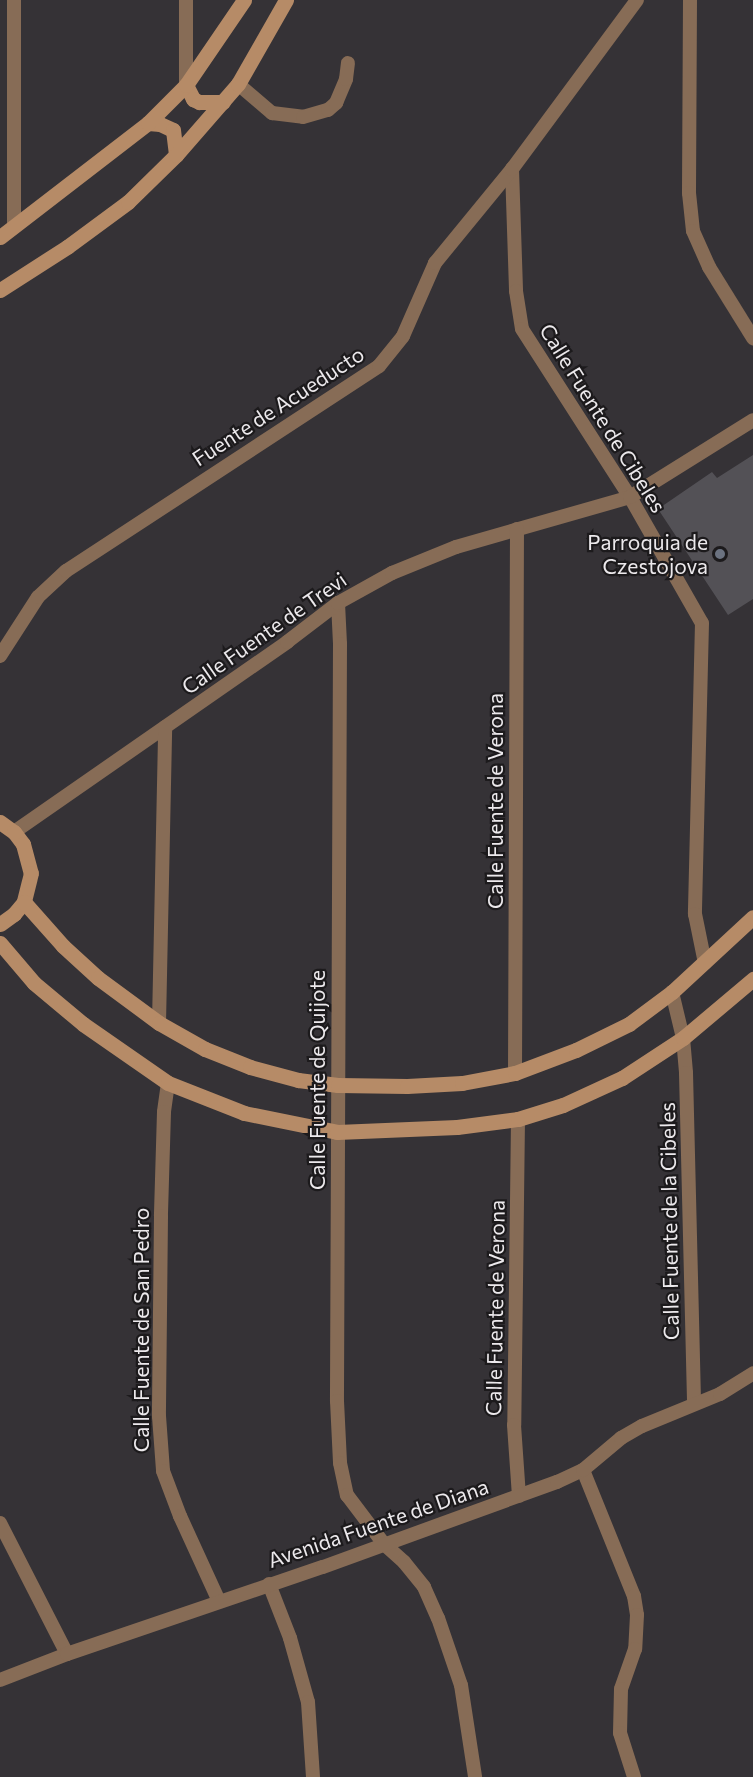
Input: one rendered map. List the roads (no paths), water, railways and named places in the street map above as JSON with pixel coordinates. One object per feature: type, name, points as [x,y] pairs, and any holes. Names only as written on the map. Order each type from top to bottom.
[{"type":"main road","points":[[0,237],[148,123],[186,85],[244,0]]},
{"type":"main road","points":[[0,290],[67,247],[128,202],[176,155],[238,84],[286,0]]},
{"type":"main road","points":[[186,85],[193,99],[199,102],[223,102]]},
{"type":"main road","points":[[148,123],[160,124],[173,130],[176,155]]},
{"type":"main road","points":[[0,822],[14,832],[29,858],[31,873],[24,902],[14,914],[0,924]]},
{"type":"main road","points":[[24,902],[63,946],[98,978],[159,1023],[205,1049],[250,1067],[298,1080],[338,1085],[462,1083],[515,1073],[576,1050],[629,1024],[672,992],[753,917]]},
{"type":"main road","points":[[0,943],[34,983],[83,1024],[168,1083],[244,1113],[337,1132],[457,1127],[518,1119],[563,1105],[622,1078],[684,1038],[753,979]]},
{"type":"street","points":[[14,0],[14,227]]},
{"type":"street","points":[[186,0],[186,85]]},
{"type":"street","name":"Fuente de Acueducto","points":[[0,656],[38,597],[66,571],[379,366],[403,336],[435,263],[512,169],[637,0]]},
{"type":"street","points":[[690,0],[689,193],[693,231],[709,267],[753,338]]},
{"type":"street","points":[[238,84],[272,112],[281,116],[303,117],[327,110],[336,103],[342,92],[348,63]]},
{"type":"street","name":"Calle Fuente de Cibeles","points":[[512,169],[516,291],[522,329],[630,497],[702,623],[695,914],[705,963]]},
{"type":"street","name":"Calle Fuente de Trevi","points":[[14,832],[338,603],[392,573],[456,547],[630,497],[753,420]]},
{"type":"street","name":"Calle Fuente de Verona","points":[[515,1073],[517,529]]},
{"type":"street","name":"Calle Fuente de Quijote","points":[[338,603],[340,644],[337,1401],[340,1463],[347,1495],[384,1544],[404,1562],[424,1587],[438,1618],[461,1685],[475,1777]]},
{"type":"street","points":[[159,1023],[165,727]]},
{"type":"street","name":"Calle Fuente de la Cibeles","points":[[672,992],[684,1038],[694,1404]]},
{"type":"street","name":"Calle Fuente de San Pedro","points":[[168,1083],[164,1112],[160,1227],[159,1416],[163,1472],[180,1516],[219,1601]]},
{"type":"street","name":"Calle Fuente de Verona","points":[[518,1119],[514,1425],[519,1496]]},
{"type":"street","name":"Avenida Fuente de Diana","points":[[0,1680],[67,1654],[519,1496],[583,1470],[621,1438],[694,1404],[720,1395],[753,1373]]},
{"type":"street","points":[[583,1470],[634,1596],[635,1649],[621,1689],[620,1733],[634,1777]]},
{"type":"street","points":[[0,1523],[67,1654]]},
{"type":"street","points":[[269,1584],[290,1638],[309,1702],[313,1777]]},
{"type":"place","name":"Parroquia de Czestojova","points":[[720,554]]}]
